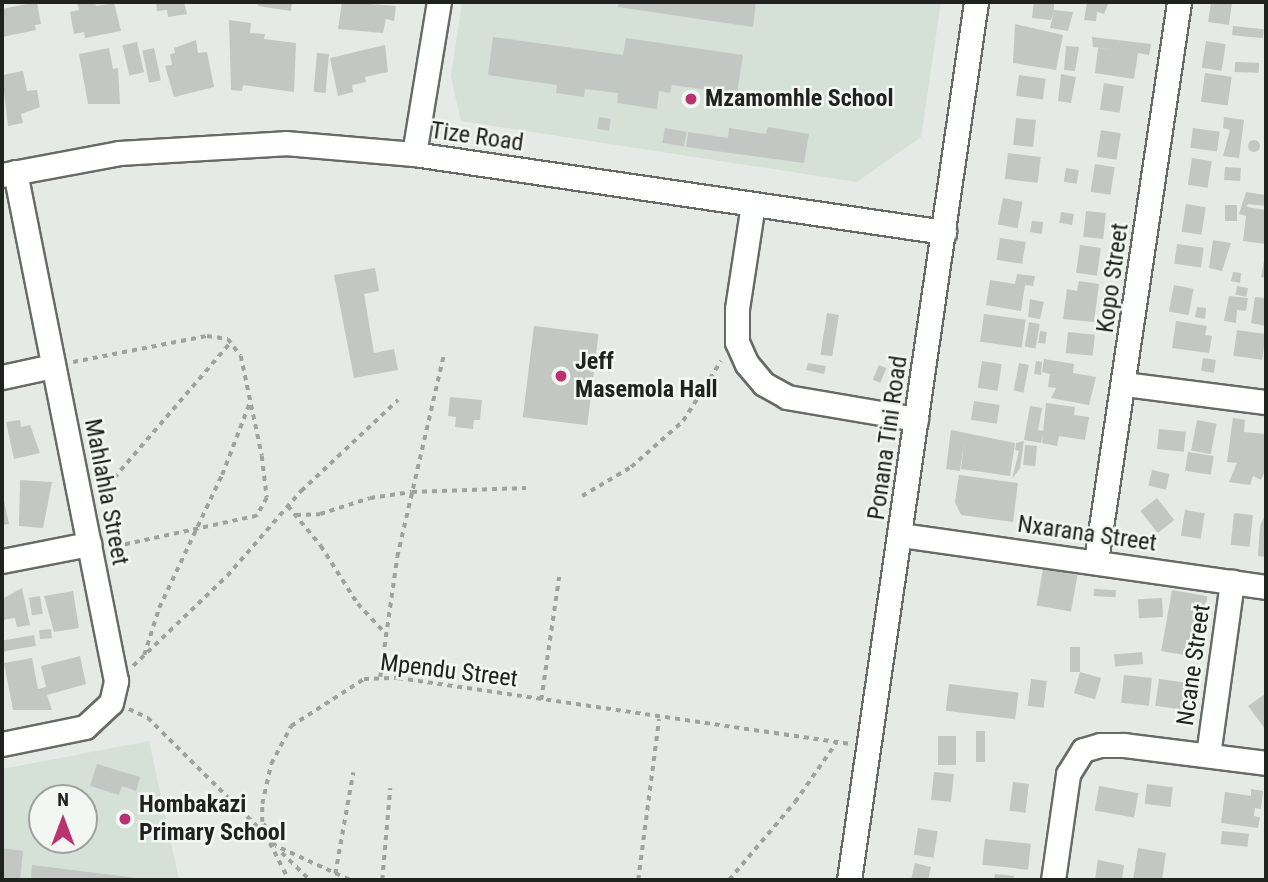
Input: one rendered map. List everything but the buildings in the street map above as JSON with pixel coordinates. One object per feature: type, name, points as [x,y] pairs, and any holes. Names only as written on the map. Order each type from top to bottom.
[{"type":"street","points":[[414,154],[439,2]]},
{"type":"street","name":"Ponana Tini Road","points":[[849,880],[901,536],[915,419],[976,2]]},
{"type":"street","name":"Kopo Street","points":[[1096,561],[1125,384],[1179,2]]},
{"type":"street","name":"Tize Road","points":[[8,174],[118,153],[229,144],[285,143],[414,154],[944,232]]},
{"type":"street","name":"Mahlahla Street","points":[[8,174],[53,366],[83,512],[113,692]]},
{"type":"street","points":[[753,204],[737,328],[737,342],[747,364],[764,384],[787,397],[915,419]]},
{"type":"street","points":[[2,377],[53,366]]},
{"type":"street","points":[[1125,384],[1266,402]]},
{"type":"street","name":"Nxarana Street","points":[[901,536],[1096,561],[1266,587]]},
{"type":"street","points":[[2,561],[90,547]]},
{"type":"street","name":"Ncane Street","points":[[1208,755],[1232,582]]},
{"type":"street","points":[[2,744],[85,727],[113,692]]},
{"type":"street","points":[[1053,880],[1068,774],[1083,750],[1100,744],[1124,745],[1266,764]]},
{"type":"path","points":[[582,496],[631,467],[683,421],[737,328]]},
{"type":"path","points":[[53,366],[207,336],[232,342],[241,356],[251,400],[267,486],[264,507],[247,522],[90,547]]},
{"type":"path","points":[[83,512],[232,342]]},
{"type":"path","points":[[380,677],[397,557],[444,353]]},
{"type":"path","points":[[143,657],[159,608],[196,531],[251,400]]},
{"type":"path","points":[[310,880],[148,718],[113,692],[143,657],[227,576],[288,506],[398,400]]},
{"type":"path","points":[[296,515],[320,514],[370,498],[412,492],[526,488]]},
{"type":"path","points":[[288,506],[358,604],[386,634]]},
{"type":"path","points":[[541,701],[559,577]]},
{"type":"path","name":"Mpendu Street","points":[[267,836],[261,822],[264,787],[291,726],[364,679],[380,677],[868,747]]},
{"type":"path","points":[[638,880],[659,718]]},
{"type":"path","points":[[729,880],[795,802],[836,743]]},
{"type":"path","points":[[335,875],[354,773]]},
{"type":"path","points":[[382,880],[390,788]]},
{"type":"path","points":[[267,836],[289,880]]},
{"type":"path","points":[[275,846],[349,880]]},
{"type":"shaded area","name":"Mzamomhle School","points":[[462,2],[941,2],[921,137],[857,182],[461,121],[451,77]]},
{"type":"shaded area","name":"Hombakazi Primary School","points":[[149,741],[179,880],[2,880],[2,769]]},
{"type":"place","name":"Mzamomhle School","points":[[691,99]]},
{"type":"place","name":"Jeff Masemola Hall","points":[[561,376]]},
{"type":"place","name":"Hombakazi Primary School","points":[[125,819]]}]
